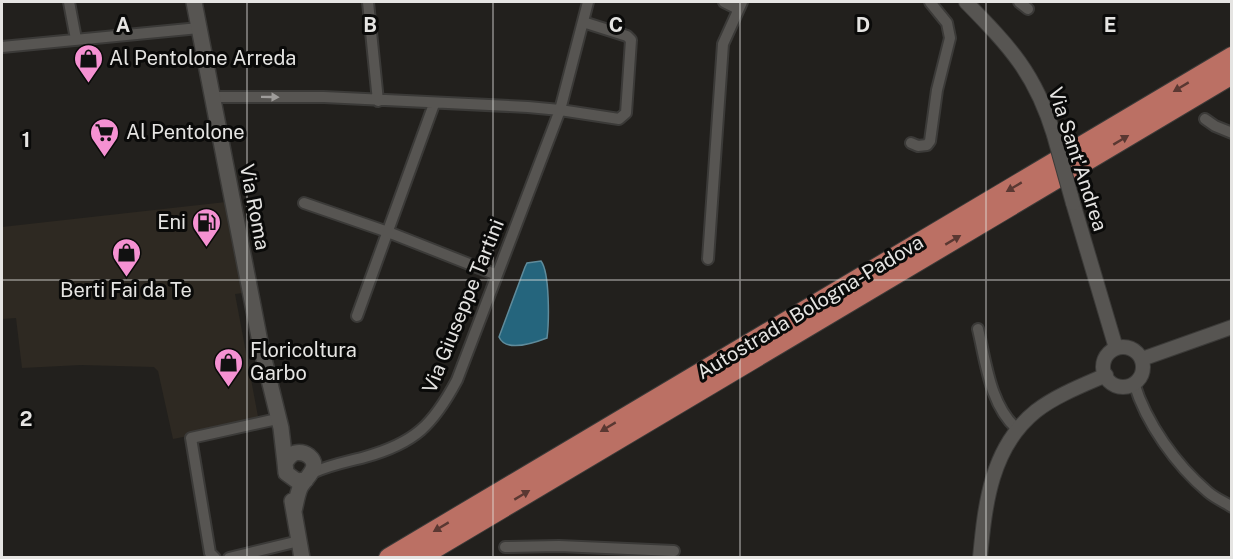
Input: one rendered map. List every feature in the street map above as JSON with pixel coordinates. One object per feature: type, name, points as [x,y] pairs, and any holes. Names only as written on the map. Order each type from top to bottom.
[{"type":"highway","name":"Autostrada Bologna-Padova","points":[[389,558],[1232,57]]},
{"type":"highway","name":"Autostrada Bologna-Padova","points":[[418,558],[1232,74]]},
{"type":"main road","name":"Via Roma","points":[[194,2],[279,424],[302,558]]},
{"type":"main road","name":"Via Roma","points":[[279,424],[295,448],[305,454]]},
{"type":"main road","points":[[292,454],[305,454],[313,464],[309,477],[297,481],[287,470],[292,454]]},
{"type":"main road","name":"Via Roma","points":[[294,511],[297,496],[309,477]]},
{"type":"street","points":[[69,2],[76,39]]},
{"type":"street","points":[[368,2],[378,101]]},
{"type":"street","name":"Via Giuseppe Tartini","points":[[309,477],[342,462],[390,448],[417,434],[430,423],[443,405],[457,380],[560,110],[588,2]]},
{"type":"street","points":[[708,259],[723,44],[740,5],[724,2]]},
{"type":"street","points":[[911,143],[918,146],[927,145],[930,141],[937,90],[951,38],[947,23],[930,2]]},
{"type":"street","name":"Via Sant'Andrea","points":[[966,2],[1017,57],[1038,93],[1054,135],[1116,348]]},
{"type":"street","points":[[212,97],[328,99],[560,110],[619,119],[626,113],[632,40],[627,36],[583,21]]},
{"type":"street","points":[[2,47],[199,28]]},
{"type":"street","points":[[415,103],[427,123]]},
{"type":"street","points":[[357,316],[434,104]]},
{"type":"street","points":[[1205,119],[1232,133]]},
{"type":"street","points":[[304,203],[388,232],[497,275]]},
{"type":"street","points":[[1142,359],[1232,327]]},
{"type":"street","points":[[978,329],[991,385],[1002,412],[1017,429]]},
{"type":"street","points":[[1116,348],[1132,349],[1142,359],[1142,373],[1134,383],[1121,386],[1115,384],[1106,375],[1104,362],[1116,348]]},
{"type":"street","points":[[980,558],[983,526],[994,469],[1017,429],[1037,410],[1106,375]]},
{"type":"street","points":[[1134,383],[1137,394],[1166,445],[1208,492],[1232,507]]},
{"type":"street","points":[[215,558],[210,553],[191,438],[279,424]]},
{"type":"street","name":"Via Giuseppe Tartini","points":[[305,454],[319,461],[342,462]]},
{"type":"street","points":[[229,558],[299,541]]},
{"type":"street","points":[[505,547],[559,552],[674,551]]},
{"type":"shaded area","points":[[226,202],[243,293],[235,294],[259,422],[173,439],[158,371],[154,367],[81,365],[22,368],[16,318],[2,319],[2,227]]},
{"type":"water","points":[[541,261],[547,286],[547,338],[521,345],[508,345],[499,337],[525,267],[527,263]]},
{"type":"place","name":"Al Pentolone Arreda","points":[[88,84]]},
{"type":"place","name":"Al Pentolone","points":[[105,158]]},
{"type":"place","name":"Eni","points":[[207,248]]},
{"type":"place","name":"Berti Fai da Te","points":[[126,278]]},
{"type":"place","name":"Floricoltura Garbo","points":[[229,388]]}]
